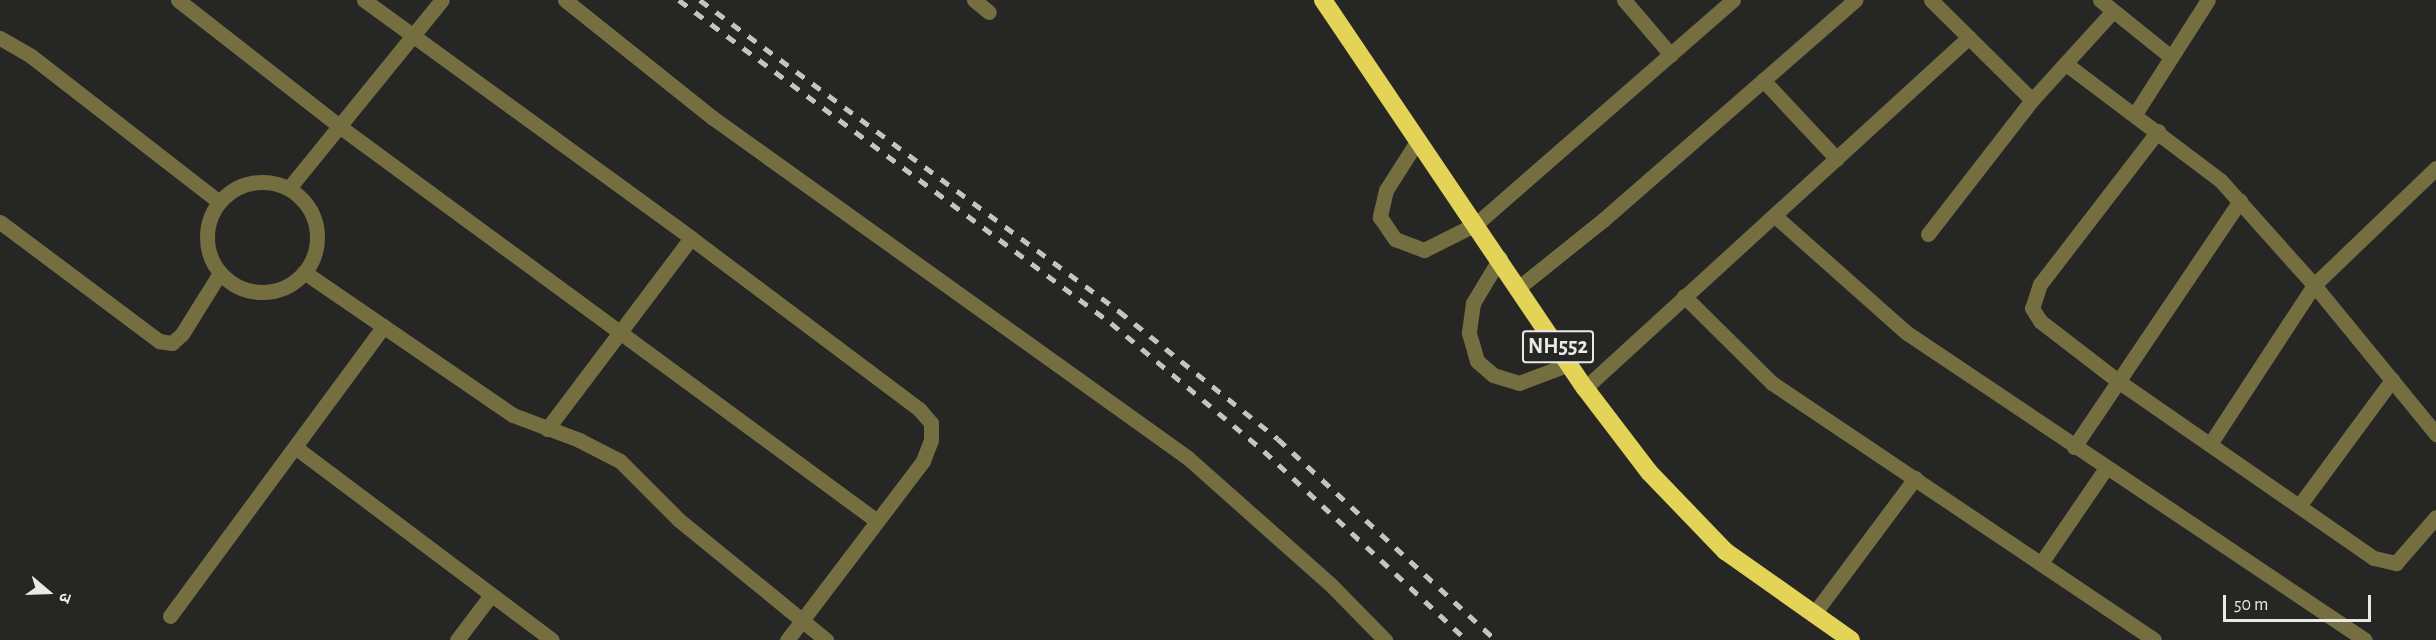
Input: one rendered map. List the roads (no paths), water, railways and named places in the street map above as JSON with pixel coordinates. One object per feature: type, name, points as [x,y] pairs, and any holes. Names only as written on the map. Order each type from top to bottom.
[{"type":"highway","name":"NH552","points":[[1323,0],[1500,258],[1585,388],[1685,515],[1733,558],[1851,640]]},
{"type":"street","points":[[178,0],[339,126],[877,521]]},
{"type":"street","points":[[364,0],[691,238],[919,409],[931,423],[931,440],[923,460],[787,640]]},
{"type":"street","points":[[289,188],[442,0]]},
{"type":"street","points":[[566,0],[713,118],[1188,458],[1332,586],[1378,638]]},
{"type":"street","points":[[974,0],[989,12]]},
{"type":"street","points":[[1624,0],[1671,55]]},
{"type":"street","points":[[1418,140],[1386,190],[1380,217],[1395,238],[1424,250],[1476,224],[1733,0]]},
{"type":"street","points":[[1518,288],[1855,0]]},
{"type":"street","points":[[1931,0],[2032,100]]},
{"type":"street","points":[[2100,0],[2112,12],[2171,57]]},
{"type":"street","points":[[2134,114],[2208,0]]},
{"type":"street","points":[[1928,234],[2032,100],[2112,12]]},
{"type":"street","points":[[1585,388],[1969,37]]},
{"type":"street","points":[[0,38],[31,56],[219,202]]},
{"type":"street","points":[[2066,64],[2158,131],[2240,201],[2314,285],[2436,434]]},
{"type":"street","points":[[1763,80],[1837,159]]},
{"type":"street","points":[[2158,131],[2033,296],[2032,308],[2040,321],[2118,381],[2387,564],[2400,558],[2436,517]]},
{"type":"street","points":[[2210,444],[2314,285],[2436,168]]},
{"type":"street","points":[[252,183],[289,188],[311,211],[316,226],[317,242],[304,272],[272,291],[235,285],[220,273],[207,238],[219,202],[252,183]]},
{"type":"street","points":[[2074,447],[2240,201]]},
{"type":"street","points":[[1775,216],[1907,333],[2365,640]]},
{"type":"street","points":[[0,222],[159,341],[172,343],[182,334],[220,273]]},
{"type":"street","points":[[547,429],[622,333],[691,238]]},
{"type":"street","points":[[1500,258],[1473,303],[1469,333],[1477,361],[1493,375],[1519,383],[1569,364]]},
{"type":"street","points":[[304,272],[513,415],[579,440],[633,471],[679,520],[826,640]]},
{"type":"street","points":[[1684,296],[1772,383],[2154,640]]},
{"type":"street","points":[[170,616],[384,326]]},
{"type":"street","points":[[2299,506],[2392,380]]},
{"type":"street","points":[[295,447],[552,640]]},
{"type":"street","points":[[2040,563],[2106,468]]},
{"type":"street","points":[[1813,615],[1915,478]]},
{"type":"street","points":[[457,640],[491,595]]},
{"type":"railway","points":[[679,0],[1111,323],[1264,451],[1467,640]]},
{"type":"railway","points":[[700,0],[1119,311],[1278,439],[1496,640]]}]
